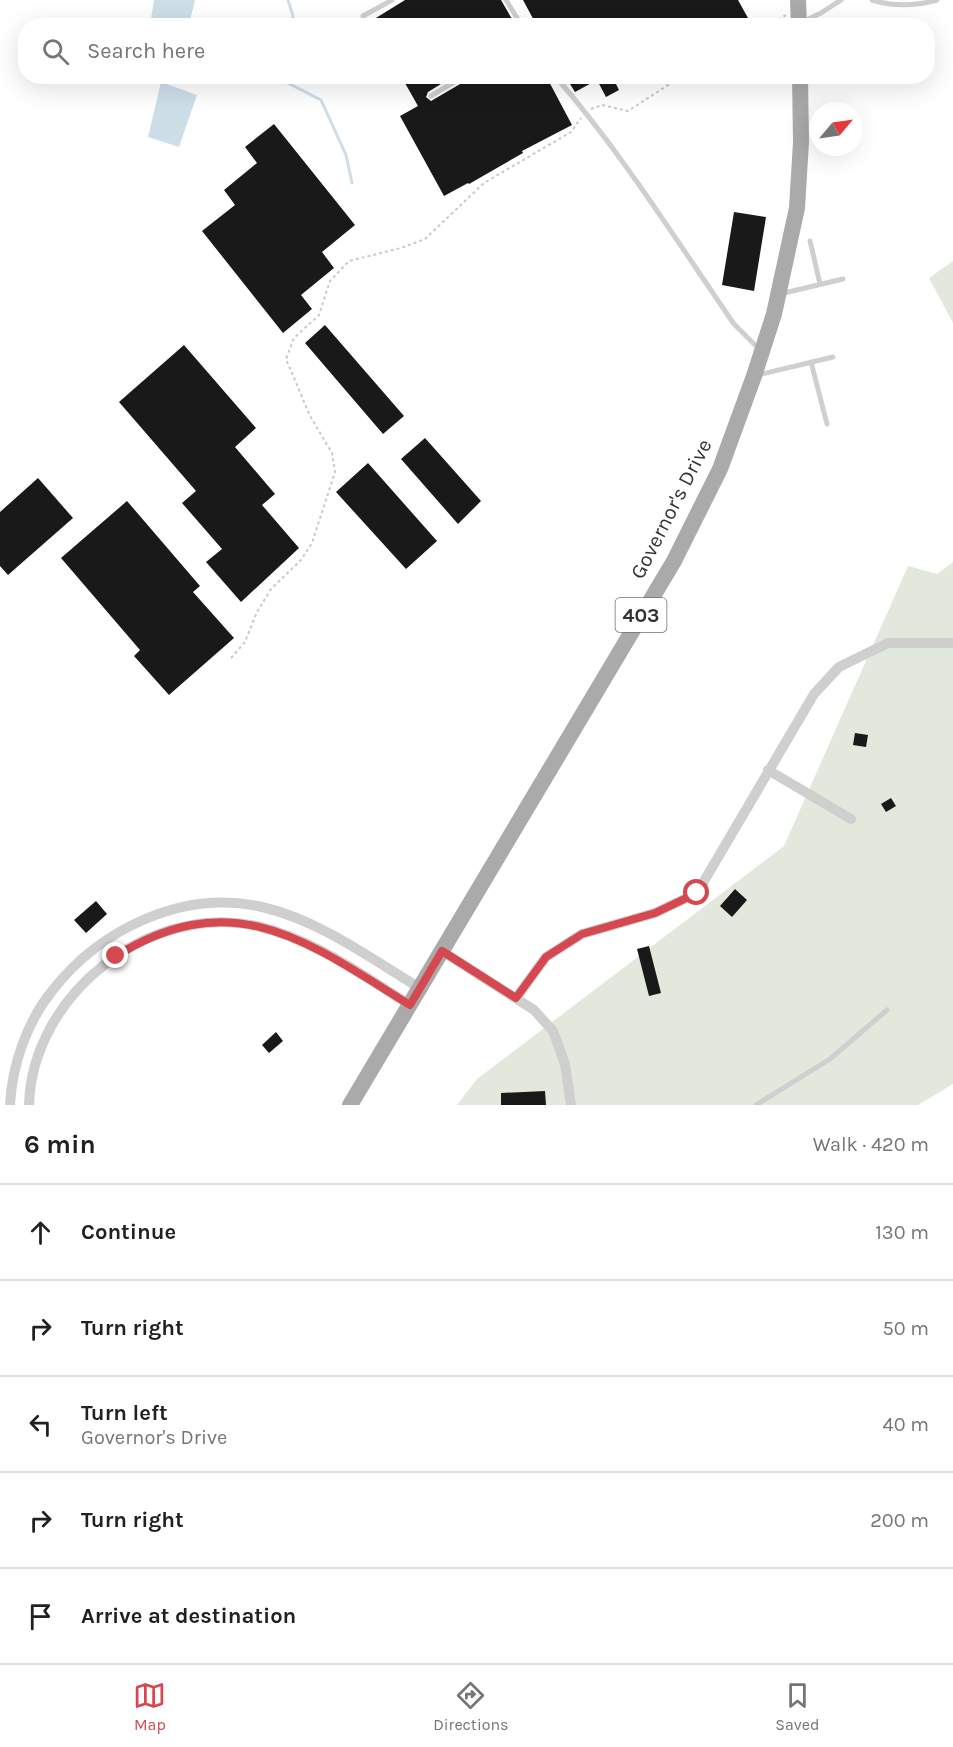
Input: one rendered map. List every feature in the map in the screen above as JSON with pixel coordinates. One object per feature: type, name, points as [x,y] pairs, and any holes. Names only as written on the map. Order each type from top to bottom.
[{"type":"main road","name":"Governor's Drive","points":[[350,1105],[674,561],[720,470],[774,314],[797,208],[801,142],[800,84]]},
{"type":"street","points":[[516,998],[546,957],[582,934],[655,913],[697,893],[814,694],[839,667],[888,644],[953,644]]},
{"type":"street","points":[[768,770],[851,819]]},
{"type":"street","points":[[10,1105],[20,1053],[33,1021],[51,992],[79,962],[105,942],[132,925],[171,910],[216,903],[248,904],[273,910],[314,926],[343,941],[420,988]]},
{"type":"street","points":[[29,1105],[31,1081],[40,1050],[69,999],[93,974],[116,956],[150,938],[176,929],[233,922],[273,930],[326,954],[410,1005]]},
{"type":"street","points":[[442,951],[534,1010],[553,1031],[565,1064],[571,1105]]},
{"type":"lane","points":[[363,16],[392,0]]},
{"type":"lane","points":[[506,0],[517,18]]},
{"type":"lane","points":[[799,14],[821,13],[841,0]]},
{"type":"lane","points":[[872,0],[899,6],[937,0]]},
{"type":"lane","points":[[431,96],[451,84]]},
{"type":"lane","points":[[562,84],[610,144],[734,324],[762,352]]},
{"type":"lane","points":[[810,241],[820,284]]},
{"type":"lane","points":[[778,295],[843,279]]},
{"type":"lane","points":[[754,376],[833,357]]},
{"type":"lane","points":[[811,362],[827,424]]},
{"type":"lane","points":[[756,1105],[830,1059],[887,1010]]},
{"type":"path","points":[[231,658],[244,642],[257,612],[271,589],[301,560],[312,543],[335,472],[332,453],[310,416],[286,359],[294,338],[319,315],[330,280],[349,261],[401,248],[425,239],[484,183],[571,132],[585,111],[602,105],[628,111],[670,84]]},
{"type":"shaded area","points":[[154,0],[195,0],[191,18],[151,18]]},
{"type":"shaded area","points":[[161,84],[197,95],[179,147],[148,137]]},
{"type":"shaded area","points":[[953,261],[953,323],[929,278]]},
{"type":"shaded area","points":[[953,562],[953,1084],[918,1105],[457,1105],[477,1079],[784,846],[908,566],[937,574]]},
{"type":"building","points":[[405,0],[501,0],[511,18],[376,18]]},
{"type":"building","points":[[523,0],[738,0],[748,18],[533,18]]},
{"type":"building","points":[[406,84],[441,84],[428,92],[426,97],[431,101],[460,84],[550,84],[572,125],[444,196],[400,116],[418,106]]},
{"type":"building","points":[[570,84],[590,84],[575,92]]},
{"type":"building","points":[[599,84],[616,84],[619,90],[606,97]]},
{"type":"building","points":[[274,124],[355,225],[322,252],[334,268],[301,295],[312,309],[283,333],[202,231],[235,205],[224,190],[257,163],[245,147]]},
{"type":"building","points":[[734,212],[766,217],[754,291],[722,285]]},
{"type":"building","points":[[325,325],[404,416],[383,434],[305,343]]},
{"type":"building","points":[[184,345],[256,428],[235,447],[275,494],[262,505],[299,548],[241,602],[206,562],[222,549],[182,503],[196,491],[119,402]]},
{"type":"building","points":[[425,438],[481,501],[458,524],[401,459]]},
{"type":"building","points":[[368,463],[437,541],[406,569],[336,492]]},
{"type":"building","points":[[38,478],[73,518],[8,575],[0,566],[0,512]]},
{"type":"building","points":[[127,501],[200,586],[193,592],[234,638],[169,695],[134,656],[140,650],[61,558]]},
{"type":"building","points":[[855,733],[868,735],[866,747],[853,745]]},
{"type":"building","points":[[891,798],[896,806],[886,812],[881,804]]},
{"type":"building","points":[[735,889],[747,900],[732,917],[720,906]]},
{"type":"building","points":[[96,901],[107,914],[86,933],[74,920]]},
{"type":"building","points":[[649,946],[661,993],[649,996],[637,949]]},
{"type":"building","points":[[276,1032],[283,1041],[269,1053],[262,1045]]},
{"type":"building","points":[[545,1091],[546,1105],[501,1105],[501,1093]]},
{"type":"waterway","points":[[288,0],[293,18]]},
{"type":"waterway","points":[[290,84],[321,100],[346,155],[352,183]]},
{"type":"route","points":[[116,956],[162,933],[190,926],[233,922],[273,930],[311,946],[410,1005],[442,951],[516,998],[546,957],[582,934],[655,913],[697,893]]}]
